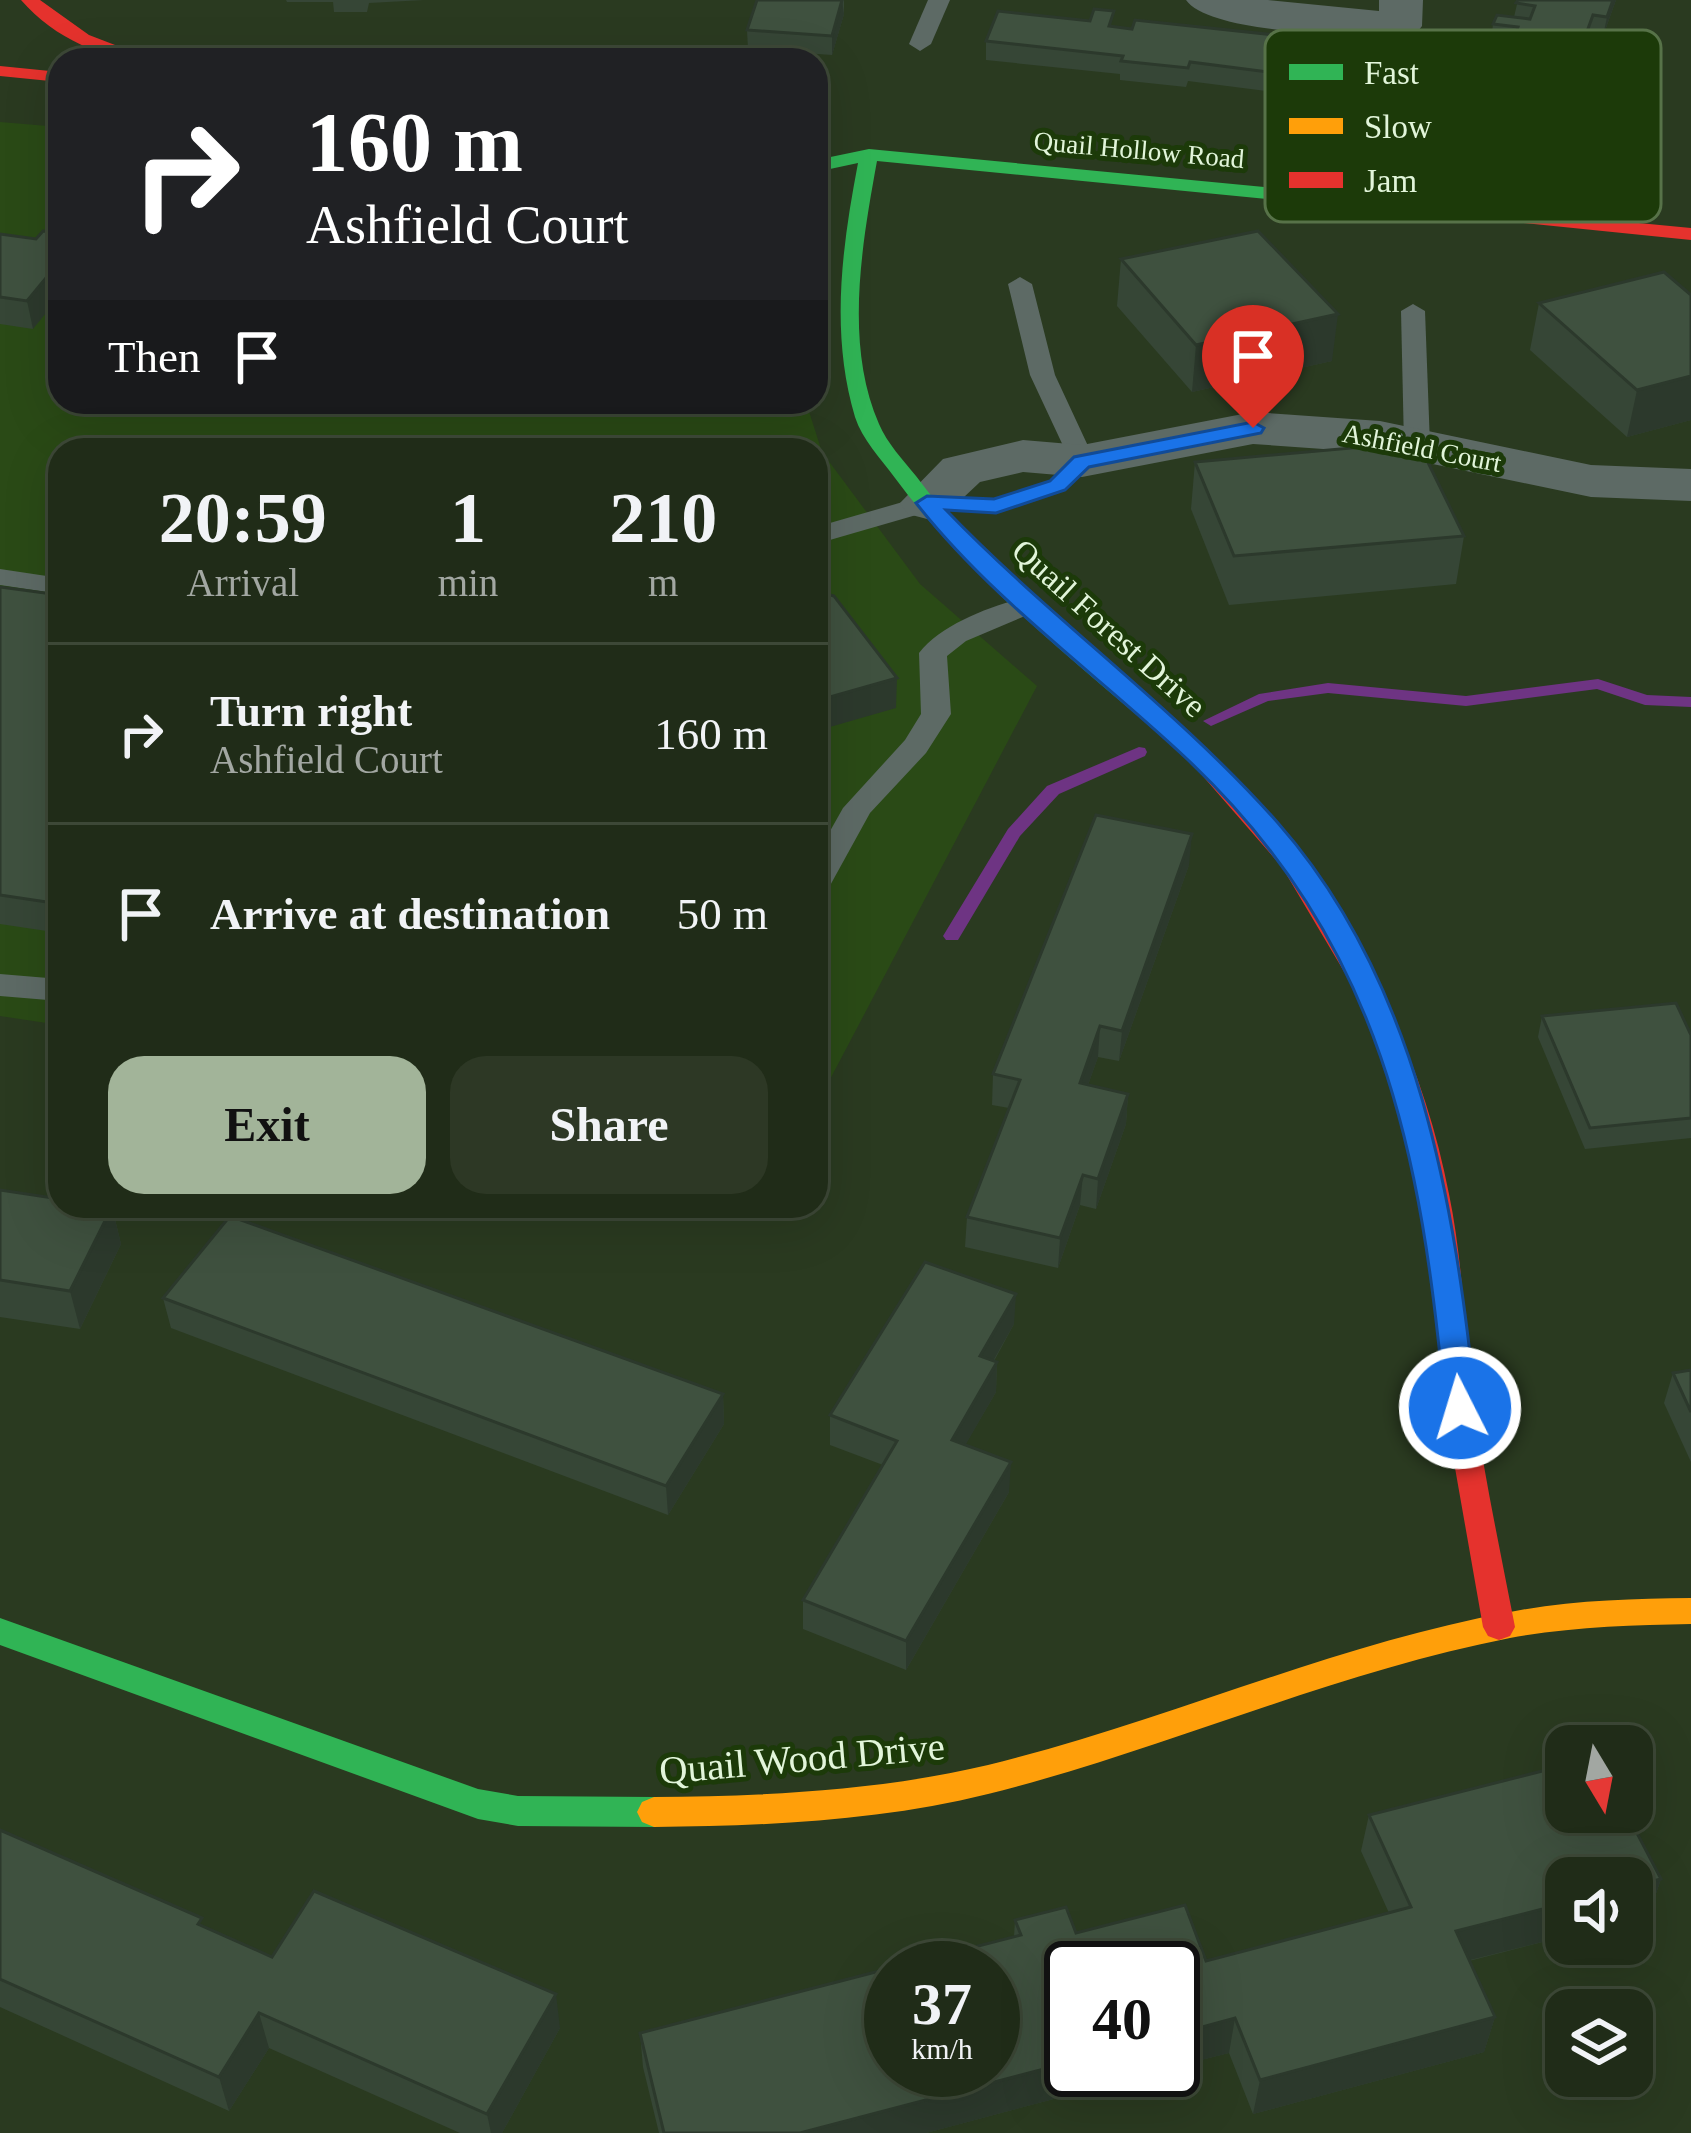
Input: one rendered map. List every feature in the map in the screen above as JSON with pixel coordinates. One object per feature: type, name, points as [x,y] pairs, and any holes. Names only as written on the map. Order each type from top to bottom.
[{"type":"street","points":[[30,0],[58,27],[105,48]]},
{"type":"street","points":[[1208,0],[1228,9],[1401,13]]},
{"type":"street","points":[[0,71],[48,76]]},
{"type":"street","name":"Quail Hollow Road","points":[[833,139],[868,155]]},
{"type":"street","name":"Quail Hollow Road","points":[[828,163],[868,155],[1265,193]]},
{"type":"street","name":"Quail Forest Drive","points":[[868,155],[851,252],[847,308],[867,423],[927,503],[1027,605],[1197,755],[1271,831],[1332,916],[1378,1013],[1418,1124],[1447,1262],[1460,1408],[1499,1627]]},
{"type":"street","name":"Quail Hollow Road","points":[[1566,222],[1691,234]]},
{"type":"street","name":"Ashfield Court","points":[[927,503],[996,506],[1058,485],[1082,461],[1253,428],[1328,430],[1591,481],[1691,485]]},
{"type":"street","name":"Quail Wood Drive","points":[[0,1631],[253,1727],[496,1808],[646,1812],[802,1806],[890,1797],[989,1778],[1246,1696],[1499,1627],[1624,1609],[1691,1611]]},
{"type":"lane","points":[[920,44],[939,0]]},
{"type":"lane","points":[[1020,284],[1035,358],[1053,410],[1082,461]]},
{"type":"lane","points":[[1413,311],[1417,445]]},
{"type":"lane","points":[[828,532],[927,503]]},
{"type":"lane","points":[[0,578],[48,584]]},
{"type":"lane","points":[[828,862],[858,808],[916,746],[936,714],[933,653],[956,635],[1027,605]]},
{"type":"lane","points":[[0,985],[48,989]]},
{"type":"shaded area","points":[[0,122],[48,126],[48,414],[810,414],[818,438],[48,438],[48,1023],[0,1016]]},
{"type":"shaded area","points":[[828,460],[920,584],[1037,686],[828,1083]]},
{"type":"building","points":[[757,0],[842,0],[832,36],[747,30]]},
{"type":"building","points":[[1613,0],[1607,17],[1593,15],[1588,30],[1517,30],[1493,24],[1497,15],[1530,19],[1535,6],[1516,3]]},
{"type":"building","points":[[1094,9],[1114,11],[1109,26],[1132,29],[1135,20],[1265,34],[1265,72],[1190,62],[1188,68],[1121,61],[1123,56],[986,41],[998,11],[1090,21]]},
{"type":"building","points":[[1258,231],[1338,314],[1196,345],[1121,259]]},
{"type":"building","points":[[48,232],[48,276],[27,301],[0,297],[0,234],[36,239]]},
{"type":"building","points":[[1664,272],[1691,295],[1691,376],[1637,390],[1539,303]]},
{"type":"building","points":[[1418,442],[1464,536],[1234,556],[1195,462]]},
{"type":"building","points":[[0,587],[48,593],[48,902],[0,895]]},
{"type":"building","points":[[828,594],[834,596],[897,678],[828,698]]},
{"type":"building","points":[[1096,815],[1192,834],[1122,1031],[1100,1026],[1080,1083],[1128,1094],[1098,1179],[1083,1175],[1060,1238],[967,1217],[1020,1080],[993,1074]]},
{"type":"building","points":[[1676,1003],[1691,1035],[1691,1118],[1590,1128],[1542,1016]]},
{"type":"building","points":[[0,1190],[48,1197],[48,1218],[106,1218],[70,1291],[0,1280]]},
{"type":"building","points":[[228,1218],[236,1218],[723,1394],[666,1486],[163,1298]]},
{"type":"building","points":[[925,1262],[1016,1294],[980,1356],[997,1362],[952,1440],[1011,1462],[906,1641],[803,1600],[897,1441],[830,1415]]},
{"type":"building","points":[[1691,1370],[1691,1412],[1673,1373]]},
{"type":"building","points":[[1545,1770],[1545,1833],[1637,1833],[1650,1857],[1545,1857],[1545,1908],[1456,1931],[1495,2017],[1260,2080],[1235,2018],[1200,2028],[1200,1945],[1206,1961],[1411,1907],[1369,1815]]},
{"type":"building","points":[[0,1830],[202,1918],[198,1924],[272,1957],[314,1891],[556,1994],[487,2114],[259,2013],[219,2077],[0,1979]]},
{"type":"building","points":[[1185,1905],[1198,1941],[1044,1941],[1044,2069],[1020,2075],[1020,1941],[998,1941],[1021,1935],[1015,1920],[1066,1907],[1076,1933]]},
{"type":"building","points":[[864,1975],[864,2097],[937,2097],[800,2133],[664,2133],[640,2033]]},
{"type":"waterway","points":[[1211,721],[1265,697],[1328,688],[1466,701],[1598,684],[1645,700],[1691,702]]},
{"type":"waterway","points":[[952,936],[1014,833],[1053,790],[1139,752]]},
{"type":"traffic: fast","points":[[869,155],[853,255],[850,318],[858,383],[870,428],[956,539],[1072,648],[1193,751]]},
{"type":"traffic: fast","points":[[828,164],[869,155],[1265,193]]},
{"type":"traffic: fast","points":[[0,1631],[478,1804],[518,1811],[654,1812]]},
{"type":"traffic: slow","points":[[654,1812],[822,1806],[947,1788],[1054,1761],[1443,1639],[1555,1618],[1691,1611]]},
{"type":"traffic: jam","points":[[30,0],[55,22],[106,48]]},
{"type":"traffic: jam","points":[[0,71],[48,76]]},
{"type":"traffic: jam","points":[[1566,222],[1691,234]]},
{"type":"traffic: jam","points":[[1193,751],[1291,861],[1331,922],[1394,1051],[1435,1191],[1460,1411],[1499,1627]]},
{"type":"route","points":[[1253,428],[1082,461],[1058,485],[996,506],[927,503],[989,570],[1197,755],[1271,831],[1332,916],[1378,1013],[1418,1124],[1447,1262],[1460,1408]]}]
